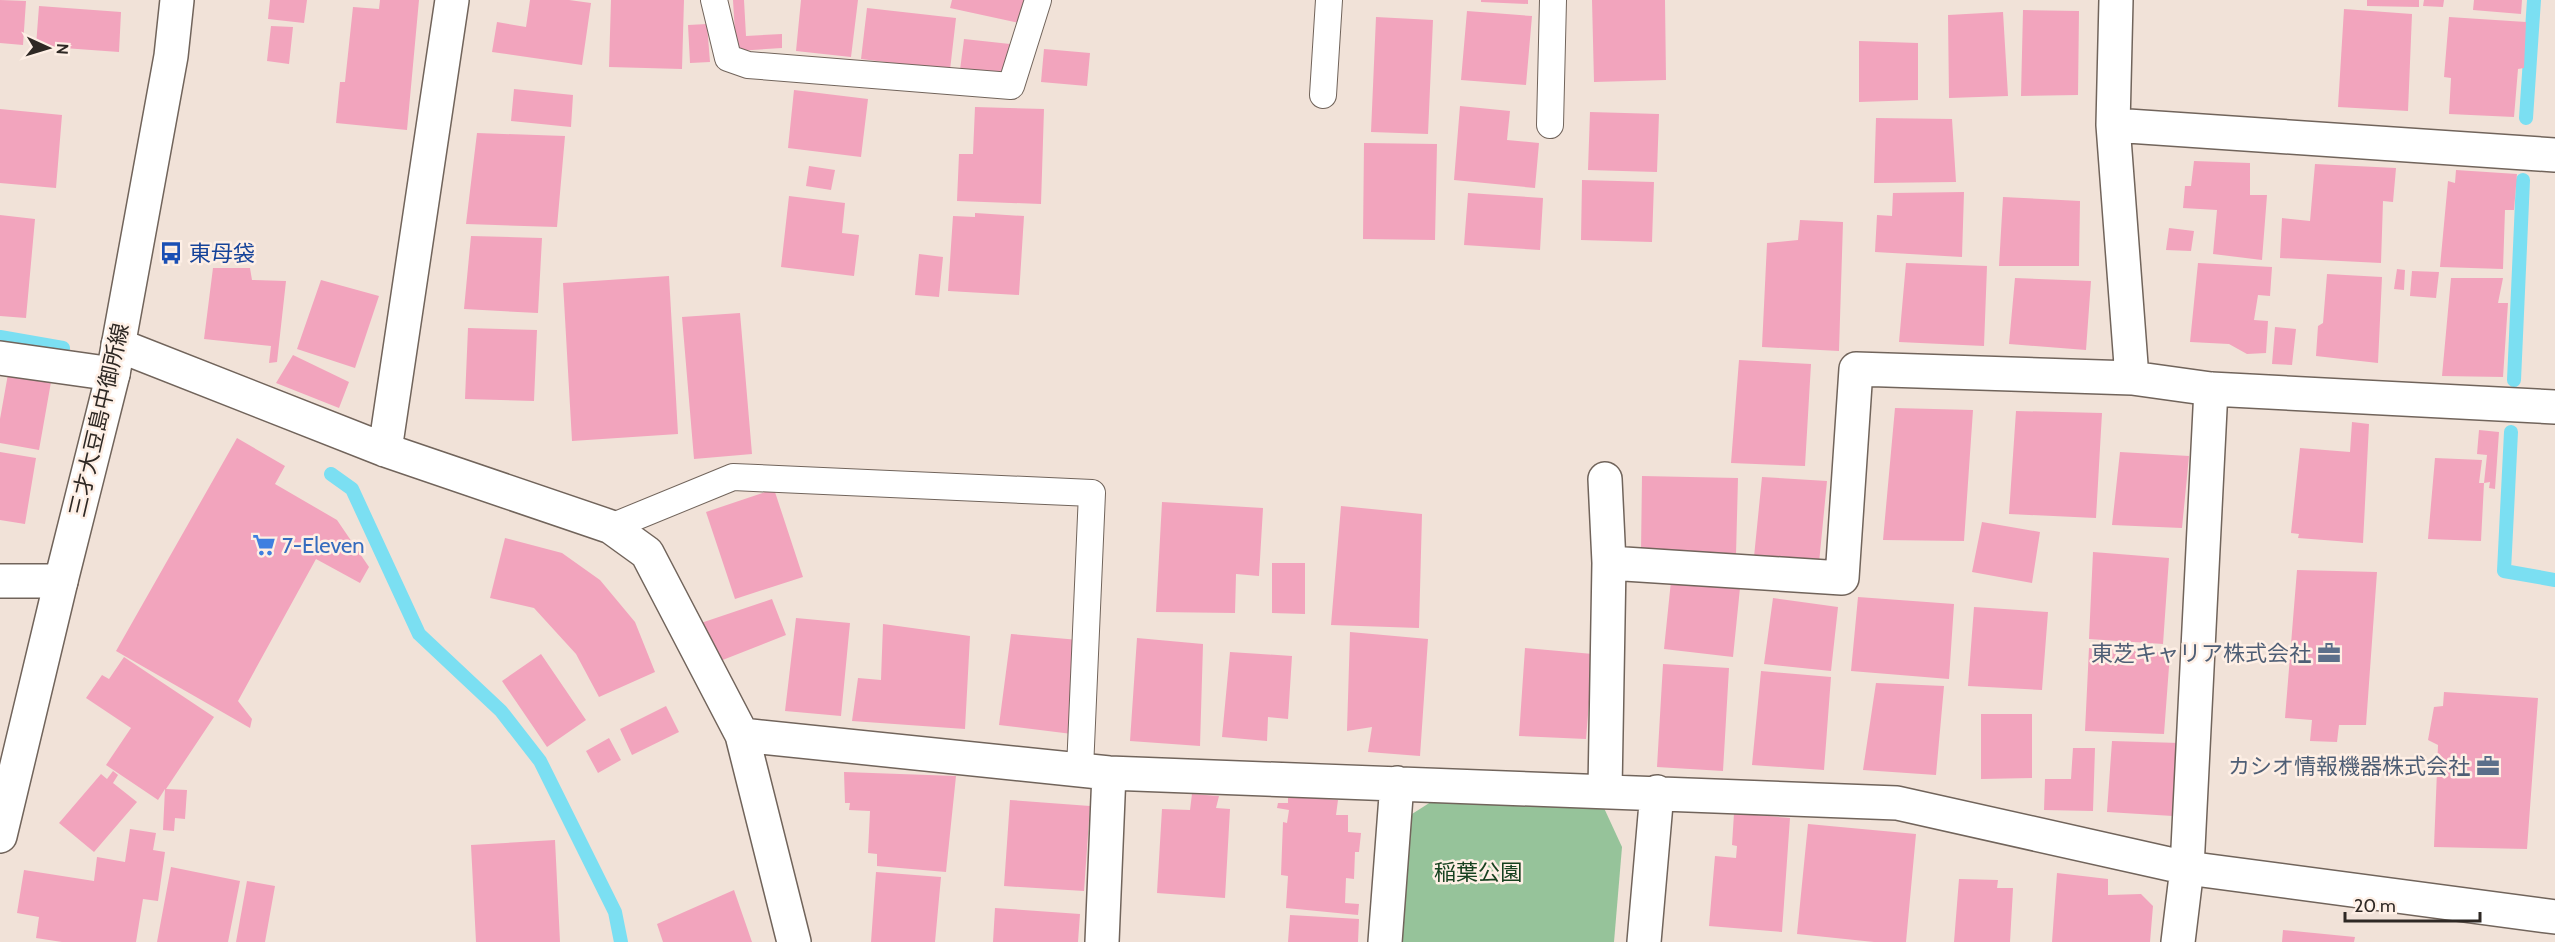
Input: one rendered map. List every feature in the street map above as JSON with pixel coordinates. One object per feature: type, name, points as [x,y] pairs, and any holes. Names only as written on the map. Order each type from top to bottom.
[{"type":"street","name":"三才大豆島中御所線","points":[[0,836],[116,360],[171,56],[177,0]]},
{"type":"street","points":[[385,450],[452,0]]},
{"type":"street","points":[[2116,0],[2113,126],[2132,378]]},
{"type":"street","points":[[2113,126],[2555,155]]},
{"type":"street","points":[[0,358],[116,360],[611,527],[647,553],[742,735],[794,942]]},
{"type":"street","points":[[1608,563],[1842,578],[1856,369],[2132,378],[2211,389],[2555,407]]},
{"type":"street","points":[[2178,942],[2187,868],[2211,389]]},
{"type":"street","points":[[1605,479],[1608,563],[1605,790]]},
{"type":"street","points":[[0,581],[61,581]]},
{"type":"street","points":[[742,735],[1095,771],[1897,803],[2187,868],[2555,917]]},
{"type":"street","points":[[1095,771],[1102,942]]},
{"type":"street","points":[[1385,942],[1397,783]]},
{"type":"street","points":[[1644,942],[1657,792]]},
{"type":"lane","points":[[714,0],[728,58],[748,65],[1011,86],[1038,0]]},
{"type":"lane","points":[[1323,95],[1329,0]]},
{"type":"lane","points":[[1550,125],[1553,0]]},
{"type":"lane","points":[[611,527],[733,477],[1092,493],[1095,771]]},
{"type":"green space","name":"稲葉公園","points":[[1434,800],[1604,808],[1622,847],[1614,942],[1402,942],[1412,814]]},
{"type":"building","points":[[0,0],[26,1],[23,45],[0,43]]},
{"type":"building","points":[[270,0],[307,0],[304,23],[268,19]]},
{"type":"building","points":[[380,0],[419,0],[407,130],[336,123],[340,82],[345,82],[353,7],[379,9]]},
{"type":"building","points":[[530,0],[569,0],[591,3],[582,65],[492,52],[497,22],[526,27]]},
{"type":"building","points":[[611,0],[684,0],[682,69],[609,67]]},
{"type":"building","points":[[733,0],[744,0],[746,36],[782,34],[782,48],[736,51]]},
{"type":"building","points":[[801,0],[858,0],[851,57],[796,51]]},
{"type":"building","points":[[952,0],[1024,0],[1019,23],[950,8]]},
{"type":"building","points":[[1481,0],[1528,0],[1528,4],[1481,2]]},
{"type":"building","points":[[1592,0],[1665,0],[1666,80],[1594,82]]},
{"type":"building","points":[[2367,0],[2419,0],[2419,7],[2367,6]]},
{"type":"building","points":[[2424,0],[2444,0],[2443,7],[2423,6]]},
{"type":"building","points":[[2474,0],[2522,0],[2521,14],[2473,10]]},
{"type":"building","points":[[39,6],[121,12],[119,52],[36,46]]},
{"type":"building","points":[[867,8],[956,18],[950,70],[861,59]]},
{"type":"building","points":[[2344,9],[2412,14],[2408,111],[2338,107]]},
{"type":"building","points":[[2023,10],[2079,11],[2078,95],[2021,96]]},
{"type":"building","points":[[1467,11],[1532,16],[1526,85],[1461,80]]},
{"type":"building","points":[[2003,12],[2008,96],[1949,98],[1948,15]]},
{"type":"building","points":[[1376,17],[1433,20],[1428,134],[1371,132]]},
{"type":"building","points":[[2449,17],[2526,22],[2524,68],[2518,69],[2514,117],[2449,114],[2451,78],[2444,77]]},
{"type":"building","points":[[707,24],[710,62],[690,63],[688,25]]},
{"type":"building","points":[[271,26],[293,27],[289,64],[267,61]]},
{"type":"building","points":[[964,39],[1010,44],[1006,75],[960,70]]},
{"type":"building","points":[[1859,41],[1918,43],[1918,100],[1859,102]]},
{"type":"building","points":[[1044,49],[1090,53],[1087,86],[1041,82]]},
{"type":"building","points":[[514,89],[573,95],[571,127],[511,121]]},
{"type":"building","points":[[794,90],[868,99],[861,157],[788,148]]},
{"type":"building","points":[[1460,106],[1510,111],[1507,140],[1539,143],[1535,188],[1454,180]]},
{"type":"building","points":[[975,107],[1044,109],[1041,204],[957,201],[959,154],[973,154]]},
{"type":"building","points":[[0,109],[62,115],[56,188],[0,183]]},
{"type":"building","points":[[1590,112],[1659,114],[1657,172],[1588,170]]},
{"type":"building","points":[[1876,118],[1952,119],[1956,182],[1874,183]]},
{"type":"building","points":[[477,133],[565,136],[557,227],[466,224]]},
{"type":"building","points":[[1364,143],[1437,144],[1435,240],[1363,239]]},
{"type":"building","points":[[2194,161],[2250,163],[2250,195],[2267,195],[2262,260],[2213,254],[2217,210],[2183,208],[2185,186],[2191,186]]},
{"type":"building","points":[[2315,164],[2396,168],[2393,202],[2383,201],[2381,263],[2280,258],[2282,218],[2310,221]]},
{"type":"building","points":[[809,166],[835,170],[831,190],[806,186]]},
{"type":"building","points":[[2456,170],[2517,174],[2514,210],[2505,210],[2503,269],[2440,267],[2448,181],[2455,183]]},
{"type":"building","points":[[1582,180],[1654,182],[1652,242],[1581,240]]},
{"type":"building","points":[[1964,192],[1962,257],[1875,252],[1877,215],[1892,216],[1893,193]]},
{"type":"building","points":[[1468,193],[1543,198],[1540,250],[1464,245]]},
{"type":"building","points":[[789,196],[845,203],[842,233],[859,235],[854,276],[781,267]]},
{"type":"building","points":[[2003,197],[2080,201],[2079,266],[1999,266]]},
{"type":"building","points":[[975,213],[1024,216],[1019,295],[948,291],[953,216],[975,217]]},
{"type":"building","points":[[0,215],[35,219],[26,318],[0,316]]},
{"type":"building","points":[[1800,220],[1843,222],[1839,351],[1762,347],[1767,243],[1798,240]]},
{"type":"building","points":[[2169,228],[2194,231],[2191,251],[2166,250]]},
{"type":"building","points":[[471,236],[542,238],[538,313],[464,309]]},
{"type":"building","points":[[919,254],[943,257],[939,297],[915,295]]},
{"type":"building","points":[[1906,263],[1987,266],[1984,346],[1899,342]]},
{"type":"building","points":[[2198,263],[2272,267],[2270,296],[2258,295],[2254,320],[2268,321],[2266,353],[2247,354],[2229,344],[2190,342]]},
{"type":"building","points":[[213,268],[250,268],[252,280],[286,281],[277,362],[269,363],[271,346],[204,339]]},
{"type":"building","points":[[2397,269],[2405,270],[2404,290],[2394,289]]},
{"type":"building","points":[[2412,271],[2439,272],[2436,298],[2410,296]]},
{"type":"building","points":[[2327,274],[2382,277],[2378,363],[2316,356],[2318,326],[2323,323]]},
{"type":"building","points":[[669,276],[678,434],[572,441],[563,283]]},
{"type":"building","points":[[2015,278],[2091,281],[2086,350],[2009,344]]},
{"type":"building","points":[[2451,278],[2503,278],[2498,303],[2508,303],[2503,377],[2442,376]]},
{"type":"building","points":[[321,280],[379,296],[355,368],[297,349]]},
{"type":"building","points":[[740,313],[752,454],[694,459],[682,317]]},
{"type":"building","points":[[2275,327],[2296,329],[2292,365],[2272,364]]},
{"type":"building","points":[[468,328],[537,330],[534,401],[465,399]]},
{"type":"building","points":[[293,355],[349,382],[339,408],[276,383]]},
{"type":"building","points":[[1739,360],[1811,364],[1805,466],[1731,463]]},
{"type":"building","points":[[8,374],[51,382],[39,450],[0,443],[0,419]]},
{"type":"building","points":[[1895,408],[1973,410],[1964,541],[1883,540]]},
{"type":"building","points":[[2016,411],[2102,413],[2096,518],[2009,514]]},
{"type":"building","points":[[2352,422],[2369,424],[2363,543],[2298,538],[2299,534],[2291,533],[2300,448],[2350,452]]},
{"type":"building","points":[[2479,430],[2499,432],[2495,489],[2489,488],[2490,482],[2484,483],[2487,455],[2477,454]]},
{"type":"building","points":[[237,438],[285,466],[275,484],[337,520],[369,567],[360,583],[316,559],[238,701],[252,719],[250,728],[116,651]]},
{"type":"building","points":[[0,452],[36,458],[25,524],[0,520]]},
{"type":"building","points":[[2120,452],[2189,456],[2182,528],[2112,525]]},
{"type":"building","points":[[2435,458],[2482,460],[2479,483],[2484,483],[2481,541],[2428,539]]},
{"type":"building","points":[[1642,476],[1738,478],[1736,555],[1641,553]]},
{"type":"building","points":[[1762,477],[1827,481],[1819,563],[1754,557]]},
{"type":"building","points":[[774,489],[803,577],[735,599],[706,512]]},
{"type":"building","points":[[1162,502],[1263,508],[1259,576],[1236,574],[1235,613],[1156,612]]},
{"type":"building","points":[[1341,506],[1422,514],[1419,628],[1331,625]]},
{"type":"building","points":[[1982,522],[2040,532],[2032,583],[1972,572]]},
{"type":"building","points":[[505,538],[562,553],[600,580],[635,622],[655,672],[599,697],[576,654],[534,608],[490,598]]},
{"type":"building","points":[[2093,552],[2169,558],[2163,644],[2089,639]]},
{"type":"building","points":[[1272,563],[1305,563],[1305,614],[1272,613]]},
{"type":"building","points":[[2297,570],[2377,572],[2366,725],[2339,725],[2337,742],[2310,741],[2312,720],[2285,718]]},
{"type":"building","points":[[1671,581],[1740,588],[1733,657],[1664,649]]},
{"type":"building","points":[[1858,597],[1954,604],[1949,679],[1851,671]]},
{"type":"building","points":[[1773,598],[1838,607],[1831,671],[1764,664]]},
{"type":"building","points":[[772,599],[786,635],[715,663],[698,624]]},
{"type":"building","points":[[1974,607],[2048,612],[2042,690],[1968,686]]},
{"type":"building","points":[[796,618],[850,623],[841,716],[785,711]]},
{"type":"building","points":[[883,624],[970,636],[965,729],[852,721],[858,678],[881,680]]},
{"type":"building","points":[[1350,632],[1428,639],[1420,756],[1368,752],[1372,727],[1347,731]]},
{"type":"building","points":[[1011,634],[1079,640],[1072,734],[999,725]]},
{"type":"building","points":[[1137,638],[1203,644],[1200,746],[1130,741]]},
{"type":"building","points":[[1525,648],[1593,654],[1586,739],[1519,736]]},
{"type":"building","points":[[2089,648],[2170,653],[2164,734],[2085,731]]},
{"type":"building","points":[[1230,652],[1292,656],[1288,719],[1268,717],[1267,741],[1222,737]]},
{"type":"building","points":[[541,654],[586,720],[547,747],[502,681]]},
{"type":"building","points":[[124,657],[214,717],[166,789],[187,790],[185,819],[175,818],[174,831],[163,830],[165,789],[158,800],[106,765],[131,728],[86,698],[102,675],[109,679]]},
{"type":"building","points":[[1663,664],[1729,668],[1723,771],[1657,767]]},
{"type":"building","points":[[1761,671],[1831,677],[1824,770],[1752,765]]},
{"type":"building","points":[[1876,683],[1944,686],[1936,775],[1863,770]]},
{"type":"building","points":[[2444,692],[2538,698],[2527,849],[2434,847],[2438,745],[2428,740],[2434,707],[2443,706]]},
{"type":"building","points":[[666,706],[679,732],[632,755],[620,729]]},
{"type":"building","points":[[1981,714],[2032,714],[2032,778],[1981,779]]},
{"type":"building","points":[[609,738],[621,760],[598,773],[586,751]]},
{"type":"building","points":[[2112,741],[2180,743],[2173,816],[2107,812]]},
{"type":"building","points":[[2073,748],[2095,748],[2093,811],[2044,810],[2045,779],[2071,779]]},
{"type":"building","points":[[113,771],[118,775],[113,783],[137,802],[94,852],[59,823],[101,774],[107,779]]},
{"type":"building","points":[[844,772],[956,776],[946,872],[877,866],[877,854],[868,853],[870,811],[849,810],[850,803],[845,803]]},
{"type":"building","points":[[1192,794],[1219,796],[1216,808],[1230,809],[1225,898],[1157,893],[1162,809],[1190,810]]},
{"type":"building","points":[[1288,796],[1338,800],[1336,815],[1348,815],[1348,832],[1361,833],[1359,852],[1355,852],[1354,879],[1346,878],[1345,903],[1359,904],[1358,915],[1286,908],[1288,876],[1281,875],[1283,822],[1287,823],[1289,810],[1277,808],[1278,803],[1288,803]]},
{"type":"building","points":[[1010,800],[1090,806],[1084,891],[1004,886]]},
{"type":"building","points":[[1734,813],[1790,818],[1782,932],[1709,926],[1715,856],[1736,858],[1737,846],[1732,845]]},
{"type":"building","points":[[1808,824],[1916,834],[1906,942],[1874,942],[1797,934]]},
{"type":"building","points":[[130,829],[156,833],[153,850],[165,852],[158,901],[143,899],[136,942],[62,942],[36,938],[39,917],[17,913],[24,870],[94,881],[97,857],[125,862]]},
{"type":"building","points":[[555,840],[560,942],[476,942],[471,845]]},
{"type":"building","points":[[171,867],[240,881],[228,942],[157,942]]},
{"type":"building","points":[[876,872],[941,877],[935,942],[871,942]]},
{"type":"building","points":[[2057,873],[2108,879],[2108,895],[2141,894],[2153,906],[2150,942],[2052,942]]},
{"type":"building","points":[[1959,879],[1998,880],[1997,888],[2013,888],[2010,942],[1954,942]]},
{"type":"building","points":[[247,881],[275,886],[265,942],[236,942]]},
{"type":"building","points":[[734,890],[752,942],[663,942],[657,924]]},
{"type":"building","points":[[995,908],[1080,914],[1078,942],[993,942]]},
{"type":"building","points":[[1290,915],[1359,919],[1358,942],[1288,942]]},
{"type":"building","points":[[2283,930],[2355,937],[2354,942],[2282,942]]},
{"type":"waterway","points":[[2526,118],[2534,0]]},
{"type":"waterway","points":[[2514,380],[2523,180]]},
{"type":"waterway","points":[[0,337],[63,348]]},
{"type":"waterway","points":[[2511,432],[2504,571],[2555,580]]},
{"type":"waterway","points":[[331,474],[352,489],[419,634],[501,711],[540,761],[615,912],[621,942]]},
{"type":"place","name":"東母袋","points":[[171,253]]},
{"type":"place","name":"7-Eleven","points":[[264,545]]},
{"type":"place","name":"東芝キャリア株式会社","points":[[2329,653]]},
{"type":"place","name":"カシオ情報機器株式会社","points":[[2488,766]]}]
